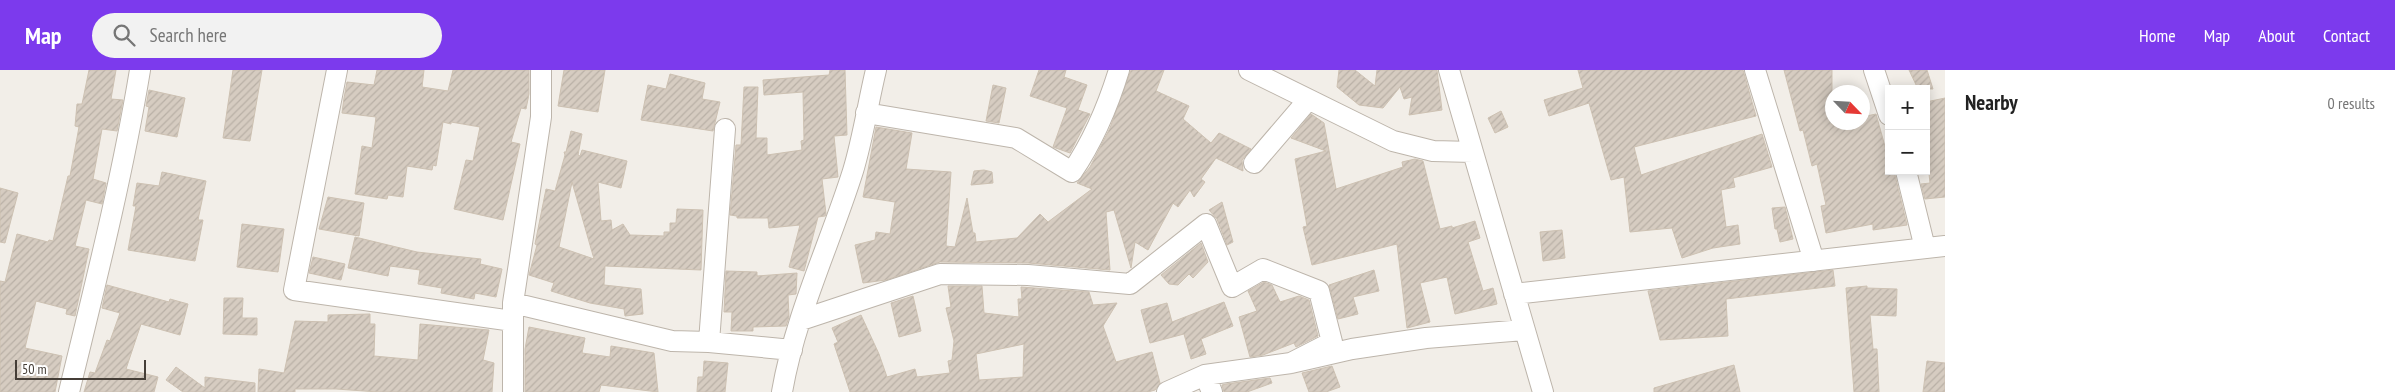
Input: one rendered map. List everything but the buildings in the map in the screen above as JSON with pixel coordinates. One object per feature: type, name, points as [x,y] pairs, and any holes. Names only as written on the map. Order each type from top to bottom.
[{"type":"street","points":[[69,392],[130,135],[140,70]]},
{"type":"street","points":[[337,70],[294,290],[513,312],[672,341],[709,342],[792,350]]},
{"type":"street","points":[[513,392],[513,312],[540,117],[541,70]]},
{"type":"street","points":[[782,392],[801,320],[854,169],[876,70]]},
{"type":"street","points":[[866,113],[1016,138],[1072,172],[1081,159],[1109,103],[1119,70]]},
{"type":"street","points":[[1249,70],[1393,140],[1433,152],[1473,152]]},
{"type":"street","points":[[1449,70],[1543,392]]},
{"type":"street","points":[[1755,70],[1814,261]]},
{"type":"street","points":[[1874,70],[1885,103]]},
{"type":"street","points":[[1254,163],[1308,100]]},
{"type":"street","points":[[709,342],[725,129]]},
{"type":"street","points":[[1514,294],[1935,247],[1908,175]]},
{"type":"street","points":[[801,320],[940,274],[1028,275],[1130,284],[1206,224],[1232,287],[1263,269],[1319,290],[1332,342],[1291,363]]},
{"type":"street","points":[[1167,392],[1352,349],[1426,338],[1524,330]]}]
